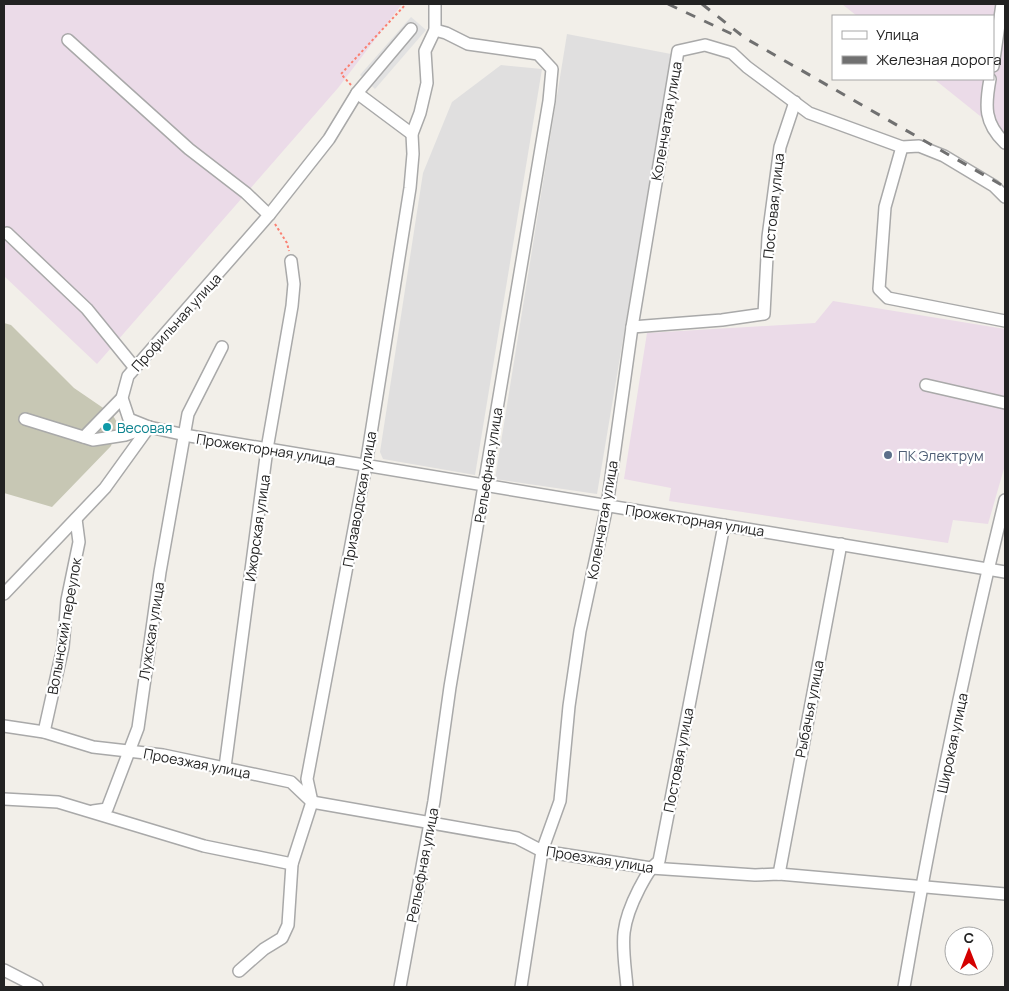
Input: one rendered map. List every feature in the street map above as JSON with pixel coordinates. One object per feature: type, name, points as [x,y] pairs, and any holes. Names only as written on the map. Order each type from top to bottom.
[{"type":"street","name":"Призаводская улица","points":[[239,971],[264,949],[282,938],[288,924],[292,864],[312,802],[307,779],[366,466],[410,188],[413,154],[412,134],[420,114],[427,83],[425,51],[434,30],[435,4]]},
{"type":"street","points":[[994,59],[1002,4]]},
{"type":"street","name":"Профильная улица","points":[[122,398],[128,376],[269,215],[329,139],[357,92],[411,29]]},
{"type":"street","name":"Рельефная улица","points":[[400,987],[430,825],[450,687],[549,101],[552,69],[538,54],[468,44],[446,33],[434,30]]},
{"type":"street","points":[[68,40],[189,149],[246,193],[269,215]]},
{"type":"street","name":"Коленчатая улица","points":[[521,987],[542,851],[560,801],[569,706],[580,631],[607,506],[632,327],[678,51],[704,45],[732,53],[747,67],[795,102]]},
{"type":"street","points":[[990,80],[987,107],[989,122],[994,132],[1005,143]]},
{"type":"street","points":[[357,92],[412,134]]},
{"type":"street","points":[[795,102],[809,113],[902,147],[919,146],[944,156],[986,181],[1005,197]]},
{"type":"street","name":"Постовая улица","points":[[632,327],[722,320],[764,314],[768,237],[780,147],[795,102]]},
{"type":"street","points":[[902,147],[885,207],[879,289],[888,298],[1005,321]]},
{"type":"street","points":[[7,233],[87,309],[135,368]]},
{"type":"street","name":"Ижорская улица","points":[[225,767],[267,449],[292,306],[294,284],[291,261]]},
{"type":"street","name":"Лужская улица","points":[[93,812],[107,809],[138,728],[160,572],[188,414],[222,347]]},
{"type":"street","points":[[926,385],[1005,404]]},
{"type":"street","points":[[84,437],[122,398],[130,419],[149,427]]},
{"type":"street","points":[[25,419],[93,440],[125,435],[149,427]]},
{"type":"street","points":[[4,594],[105,488],[149,427]]},
{"type":"street","name":"Прожекторная улица","points":[[149,427],[185,435],[366,466],[1005,572]]},
{"type":"street","name":"Широкая улица","points":[[904,987],[922,886],[988,569],[1005,500]]},
{"type":"street","name":"Волынский переулок","points":[[44,732],[63,647],[67,600],[79,542],[76,519]]},
{"type":"street","name":"Постовая улица","points":[[627,987],[623,950],[623,927],[628,910],[651,868],[659,861],[724,525]]},
{"type":"street","name":"Рыбачья улица","points":[[778,874],[841,544]]},
{"type":"street","name":"Проезжая улица","points":[[4,726],[44,732],[93,747],[163,755],[291,782],[312,802],[430,825],[517,838],[542,851],[651,868],[755,875],[778,874],[1005,894]]},
{"type":"street","points":[[4,799],[58,802],[204,846],[292,864]]},
{"type":"street","points":[[4,970],[37,987]]},
{"type":"path","points":[[357,92],[341,74],[406,4]]},
{"type":"path","points":[[269,215],[287,243],[291,261]]},
{"type":"shaded area","points":[[4,4],[402,4],[338,88],[97,364],[4,276]]},
{"type":"shaded area","points":[[842,4],[1005,4],[1005,136],[935,80],[994,80],[994,15],[856,15]]},
{"type":"shaded area","points":[[411,17],[426,30],[375,89],[360,75]]},
{"type":"shaded area","points":[[567,34],[671,54],[597,494],[495,479]]},
{"type":"shaded area","points":[[501,65],[542,69],[475,475],[383,459],[380,452],[423,173],[452,102]]},
{"type":"shaded area","points":[[833,301],[1005,329],[1005,465],[988,524],[953,520],[948,543],[669,501],[671,488],[624,479],[647,333],[815,323]]},
{"type":"shaded area","points":[[4,323],[11,325],[74,388],[112,414],[118,424],[111,446],[52,507],[4,493]]},
{"type":"railway","points":[[668,4],[734,35]]},
{"type":"railway","points":[[702,4],[745,38],[1005,187]]},
{"type":"place","name":"Весовая","points":[[107,427]]},
{"type":"place","name":"ПК Электрум","points":[[888,455]]}]
